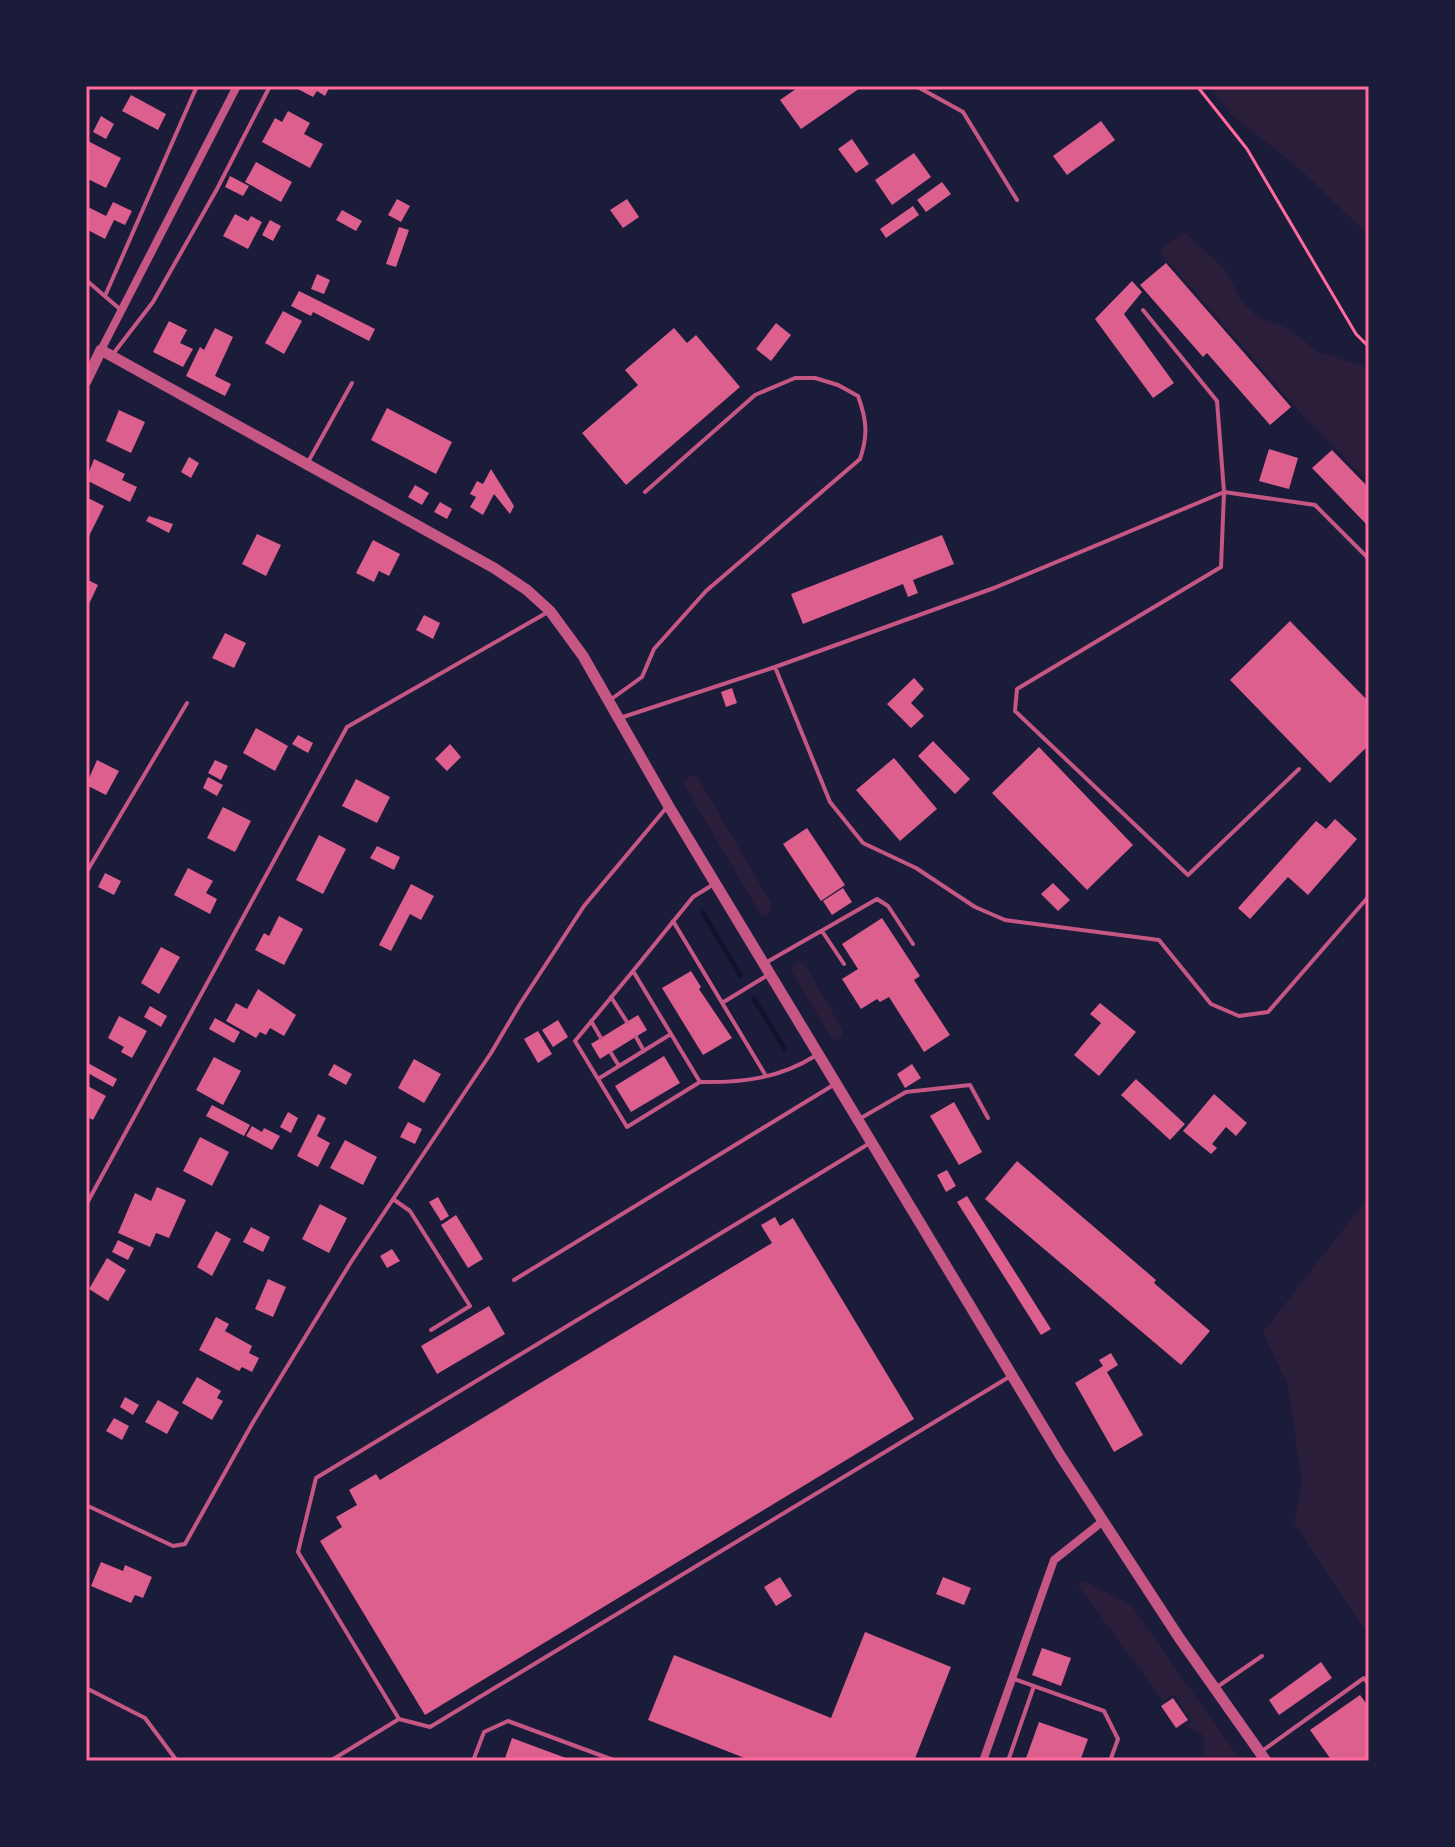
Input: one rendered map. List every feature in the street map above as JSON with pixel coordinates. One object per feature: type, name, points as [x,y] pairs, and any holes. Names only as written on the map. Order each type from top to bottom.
[{"type":"street","points":[[86,381],[106,353],[121,310],[237,86]]},
{"type":"street","points":[[106,353],[494,568],[527,590],[550,611],[583,656],[668,805],[1012,1375],[1103,1521],[1263,1756]]},
{"type":"street","points":[[983,1761],[1054,1560],[1103,1521]]},
{"type":"lane","points":[[105,296],[197,86]]},
{"type":"lane","points":[[106,353],[153,302],[217,189],[270,86]]},
{"type":"lane","points":[[916,86],[963,112],[1017,200]]},
{"type":"lane","points":[[86,280],[121,310]]},
{"type":"lane","points":[[1143,310],[1217,401],[1224,492],[1221,567],[1017,689],[1015,711],[1188,875],[1299,769]]},
{"type":"lane","points":[[608,701],[642,677],[654,649],[706,591],[860,459],[866,442],[866,419],[858,396],[838,385],[815,378],[795,378],[755,395],[645,492]]},
{"type":"lane","points":[[307,464],[352,383]]},
{"type":"lane","points":[[618,719],[775,667],[994,588],[1224,492],[1315,505],[1369,559]]},
{"type":"lane","points":[[86,1205],[347,727],[550,611]]},
{"type":"lane","points":[[775,667],[830,802],[863,843],[916,868],[975,907],[1005,920],[1159,940],[1211,1004],[1239,1016],[1268,1012],[1369,896]]},
{"type":"lane","points":[[86,873],[187,703]]},
{"type":"lane","points":[[86,1505],[173,1546],[185,1544],[252,1424],[351,1262],[491,1053],[584,906],[668,805]]},
{"type":"lane","points":[[716,882],[693,897],[575,1041],[627,1127],[700,1082],[735,1083],[793,1070],[819,1053]]},
{"type":"lane","points":[[722,1003],[822,931],[877,899],[888,906],[913,944]]},
{"type":"lane","points":[[673,921],[766,1076]]},
{"type":"lane","points":[[822,931],[844,964]]},
{"type":"lane","points":[[633,971],[700,1082]]},
{"type":"lane","points":[[611,997],[627,1022]]},
{"type":"lane","points":[[591,1021],[601,1038]]},
{"type":"lane","points":[[598,1079],[671,1034]]},
{"type":"lane","points":[[636,1037],[644,1051]]},
{"type":"lane","points":[[611,1053],[619,1066]]},
{"type":"lane","points":[[514,1280],[837,1083]]},
{"type":"lane","points":[[859,1119],[906,1092],[970,1085],[988,1118]]},
{"type":"lane","points":[[872,1142],[316,1478],[298,1552],[399,1719],[430,1727],[1012,1375]]},
{"type":"lane","points":[[393,1199],[410,1211],[470,1306],[431,1330]]},
{"type":"lane","points":[[1215,1689],[1262,1656]]},
{"type":"lane","points":[[1263,1756],[1364,1678],[1369,1685]]},
{"type":"lane","points":[[1012,1679],[1104,1711],[1118,1739],[1110,1761]]},
{"type":"lane","points":[[1008,1761],[1034,1686]]},
{"type":"lane","points":[[86,1688],[145,1718],[177,1761]]},
{"type":"lane","points":[[330,1761],[399,1719]]},
{"type":"lane","points":[[473,1761],[484,1732],[508,1721],[616,1761]]},
{"type":"path","points":[[1197,86],[1247,149],[1356,334],[1369,347]]},
{"type":"shaded area","points":[[1209,86],[1369,86],[1369,236],[1303,172],[1234,117]]},
{"type":"shaded area","points":[[1184,232],[1225,269],[1242,302],[1258,317],[1290,329],[1318,352],[1369,368],[1369,483],[1305,418],[1159,251]]},
{"type":"shaded area","points":[[688,776],[697,776],[772,905],[766,916],[761,915],[683,783]]},
{"type":"shaded area","points":[[796,963],[804,963],[842,1029],[842,1035],[837,1040],[832,1039],[791,970]]},
{"type":"shaded area","points":[[1369,1196],[1369,1630],[1363,1628],[1294,1522],[1302,1483],[1288,1386],[1263,1332]]},
{"type":"shaded area","points":[[1083,1580],[1131,1605],[1241,1761],[1203,1761],[1202,1734],[1185,1726],[1192,1721],[1174,1694],[1163,1701],[1077,1584]]},
{"type":"building","points":[[292,86],[330,86],[325,96],[317,91],[313,97]]},
{"type":"building","points":[[800,86],[863,86],[801,129],[780,100]]},
{"type":"building","points":[[131,95],[166,114],[158,130],[122,111]]},
{"type":"building","points":[[288,111],[310,123],[304,134],[323,144],[310,168],[262,142],[275,118],[282,122]]},
{"type":"building","points":[[101,116],[114,124],[106,139],[93,132]]},
{"type":"building","points":[[1101,121],[1115,140],[1067,175],[1053,156]]},
{"type":"building","points":[[852,139],[869,164],[856,173],[838,149]]},
{"type":"building","points":[[86,140],[121,158],[106,188],[86,178]]},
{"type":"building","points":[[914,153],[931,177],[892,205],[875,180]]},
{"type":"building","points":[[256,162],[292,182],[281,202],[245,182]]},
{"type":"building","points":[[230,176],[249,186],[243,196],[225,187]]},
{"type":"building","points":[[942,182],[951,194],[926,212],[917,200]]},
{"type":"building","points":[[397,199],[410,206],[401,222],[388,215]]},
{"type":"building","points":[[627,199],[639,217],[623,228],[610,210]]},
{"type":"building","points":[[113,202],[132,211],[125,225],[114,220],[105,239],[86,229],[86,206],[106,216]]},
{"type":"building","points":[[913,206],[919,215],[886,238],[880,229]]},
{"type":"building","points":[[342,210],[362,221],[356,231],[336,220]]},
{"type":"building","points":[[235,214],[248,221],[251,216],[262,222],[248,249],[223,236]]},
{"type":"building","points":[[270,220],[281,226],[273,241],[262,235]]},
{"type":"building","points":[[399,227],[409,230],[396,267],[386,264]]},
{"type":"building","points":[[1166,263],[1291,407],[1270,425],[1207,353],[1203,357],[1140,285]]},
{"type":"building","points":[[317,274],[330,280],[324,294],[311,289]]},
{"type":"building","points":[[1132,281],[1142,292],[1124,314],[1174,383],[1153,398],[1095,319]]},
{"type":"building","points":[[299,291],[375,329],[369,341],[313,312],[311,316],[291,306]]},
{"type":"building","points":[[283,311],[302,321],[284,354],[265,343]]},
{"type":"building","points":[[169,321],[187,330],[180,343],[193,349],[183,367],[153,352]]},
{"type":"building","points":[[776,323],[791,335],[771,361],[756,349]]},
{"type":"building","points":[[215,328],[233,337],[215,376],[231,384],[225,396],[186,376],[200,347],[204,350]]},
{"type":"building","points":[[674,328],[687,343],[696,335],[740,387],[626,485],[582,433],[638,385],[625,370]]},
{"type":"building","points":[[387,408],[452,442],[436,474],[371,440]]},
{"type":"building","points":[[119,410],[145,422],[131,453],[106,441]]},
{"type":"building","points":[[1269,449],[1298,458],[1289,489],[1259,481]]},
{"type":"building","points":[[1332,450],[1369,488],[1369,527],[1312,468]]},
{"type":"building","points":[[189,457],[199,463],[191,478],[181,472]]},
{"type":"building","points":[[94,459],[125,474],[122,480],[137,487],[130,502],[86,480]]},
{"type":"building","points":[[491,469],[514,506],[510,514],[494,494],[483,515],[470,507],[476,497],[470,494],[477,481],[483,484]]},
{"type":"building","points":[[415,485],[429,493],[422,505],[408,497]]},
{"type":"building","points":[[86,497],[104,506],[86,542]]},
{"type":"building","points":[[440,502],[452,509],[447,519],[434,512]]},
{"type":"building","points":[[149,516],[173,524],[169,533],[146,521]]},
{"type":"building","points":[[257,534],[281,545],[266,576],[242,564]]},
{"type":"building","points":[[942,535],[954,564],[913,580],[918,593],[908,597],[903,584],[803,624],[791,594]]},
{"type":"building","points":[[373,540],[400,554],[389,576],[379,571],[374,582],[356,573]]},
{"type":"building","points":[[86,579],[98,585],[89,604],[86,602]]},
{"type":"building","points":[[424,615],[440,623],[433,639],[416,630]]},
{"type":"building","points":[[1290,621],[1369,702],[1369,745],[1330,783],[1230,680]]},
{"type":"building","points":[[225,633],[246,643],[234,668],[212,658]]},
{"type":"building","points":[[914,678],[924,689],[911,703],[924,716],[911,728],[887,704]]},
{"type":"building","points":[[732,688],[737,703],[726,707],[721,692]]},
{"type":"building","points":[[256,728],[288,746],[275,771],[243,753]]},
{"type":"building","points":[[298,735],[313,743],[308,753],[292,744]]},
{"type":"building","points":[[933,741],[970,779],[955,794],[918,756]]},
{"type":"building","points":[[450,744],[461,757],[447,771],[435,759]]},
{"type":"building","points":[[1039,747],[1133,845],[1087,890],[992,793]]},
{"type":"building","points":[[894,758],[937,809],[900,841],[856,790]]},
{"type":"building","points":[[97,760],[119,771],[106,795],[86,785]]},
{"type":"building","points":[[215,760],[228,766],[221,780],[208,773]]},
{"type":"building","points":[[208,777],[223,785],[217,796],[203,788]]},
{"type":"building","points":[[356,779],[390,797],[377,823],[342,806]]},
{"type":"building","points":[[223,807],[251,821],[235,852],[207,838]]},
{"type":"building","points":[[1335,819],[1357,839],[1308,895],[1288,877],[1250,919],[1238,908],[1316,821],[1326,829]]},
{"type":"building","points":[[807,828],[845,885],[821,901],[783,844]]},
{"type":"building","points":[[319,835],[346,849],[323,894],[296,880]]},
{"type":"building","points":[[377,846],[400,857],[394,870],[370,858]]},
{"type":"building","points":[[188,868],[213,881],[206,893],[217,899],[210,914],[174,895]]},
{"type":"building","points":[[105,873],[121,881],[114,895],[98,887]]},
{"type":"building","points":[[1053,883],[1070,900],[1058,911],[1041,894]]},
{"type":"building","points":[[411,884],[434,896],[421,920],[410,914],[391,951],[379,945]]},
{"type":"building","points":[[843,888],[852,902],[832,915],[823,901]]},
{"type":"building","points":[[279,916],[303,929],[284,965],[255,950],[264,933],[269,936]]},
{"type":"building","points":[[882,918],[920,976],[914,980],[950,1035],[924,1052],[889,997],[880,1002],[877,999],[861,1009],[842,979],[858,969],[842,944]]},
{"type":"building","points":[[161,947],[180,957],[159,994],[141,983]]},
{"type":"building","points":[[691,971],[701,987],[699,989],[732,1038],[703,1055],[662,988]]},
{"type":"building","points":[[258,989],[296,1015],[284,1036],[270,1028],[266,1035],[260,1032],[256,1038],[226,1021],[236,1003],[247,1009]]},
{"type":"building","points":[[1100,1003],[1136,1032],[1099,1076],[1074,1055],[1101,1023],[1090,1014]]},
{"type":"building","points":[[150,1006],[167,1016],[161,1027],[144,1017]]},
{"type":"building","points":[[638,1015],[647,1030],[600,1059],[591,1044]]},
{"type":"building","points":[[119,1016],[147,1031],[132,1058],[121,1052],[124,1047],[108,1038]]},
{"type":"building","points":[[215,1018],[240,1032],[234,1043],[209,1029]]},
{"type":"building","points":[[558,1020],[568,1037],[553,1047],[542,1030]]},
{"type":"building","points":[[538,1031],[552,1054],[538,1063],[524,1039]]},
{"type":"building","points":[[664,1056],[680,1083],[631,1112],[615,1086]]},
{"type":"building","points":[[214,1057],[241,1071],[223,1105],[196,1090]]},
{"type":"building","points":[[414,1059],[441,1074],[424,1103],[398,1088]]},
{"type":"building","points":[[86,1062],[117,1079],[113,1087],[86,1072]]},
{"type":"building","points":[[334,1064],[352,1074],[346,1085],[328,1075]]},
{"type":"building","points":[[912,1064],[921,1078],[905,1088],[897,1074]]},
{"type":"building","points":[[1136,1079],[1185,1124],[1170,1140],[1121,1095]]},
{"type":"building","points":[[86,1085],[106,1096],[93,1120],[86,1116]]},
{"type":"building","points":[[1214,1094],[1247,1123],[1236,1136],[1226,1127],[1212,1144],[1217,1148],[1211,1154],[1183,1131]]},
{"type":"building","points":[[954,1102],[982,1152],[959,1165],[930,1116]]},
{"type":"building","points":[[212,1105],[250,1125],[244,1136],[206,1116]]},
{"type":"building","points":[[288,1112],[298,1118],[291,1133],[280,1127]]},
{"type":"building","points":[[318,1114],[326,1118],[317,1136],[330,1143],[318,1167],[297,1156]]},
{"type":"building","points":[[408,1122],[422,1129],[415,1144],[400,1137]]},
{"type":"building","points":[[252,1126],[280,1136],[272,1150],[246,1136]]},
{"type":"building","points":[[200,1137],[229,1152],[212,1186],[183,1171]]},
{"type":"building","points":[[345,1140],[377,1157],[363,1185],[330,1168]]},
{"type":"building","points":[[1017,1161],[1156,1280],[1154,1283],[1210,1331],[1181,1365],[985,1199]]},
{"type":"building","points":[[947,1170],[956,1186],[946,1192],[937,1175]]},
{"type":"building","points":[[157,1187],[186,1200],[169,1238],[156,1233],[150,1247],[118,1233],[135,1193],[151,1201]]},
{"type":"building","points":[[967,1196],[1051,1329],[1041,1335],[957,1202]]},
{"type":"building","points":[[438,1197],[449,1216],[441,1221],[429,1202]]},
{"type":"building","points":[[320,1204],[347,1218],[329,1253],[302,1239]]},
{"type":"building","points":[[456,1215],[483,1259],[468,1268],[441,1225]]},
{"type":"building","points":[[775,1217],[780,1226],[793,1218],[914,1419],[425,1715],[320,1541],[342,1527],[336,1517],[357,1505],[349,1490],[376,1474],[380,1480],[772,1243],[761,1225]]},
{"type":"building","points":[[251,1227],[270,1237],[263,1252],[243,1242]]},
{"type":"building","points":[[216,1231],[231,1239],[212,1276],[197,1267]]},
{"type":"building","points":[[118,1240],[134,1248],[128,1260],[112,1252]]},
{"type":"building","points":[[392,1249],[400,1261],[387,1268],[380,1256]]},
{"type":"building","points":[[107,1258],[126,1270],[108,1301],[89,1289]]},
{"type":"building","points":[[268,1279],[286,1287],[273,1317],[255,1309]]},
{"type":"building","points":[[489,1306],[505,1334],[437,1374],[421,1346]]},
{"type":"building","points":[[216,1317],[229,1324],[225,1331],[252,1346],[249,1353],[259,1358],[252,1372],[242,1367],[239,1371],[199,1350]]},
{"type":"building","points":[[1111,1353],[1118,1365],[1107,1372],[1143,1435],[1114,1452],[1075,1383],[1103,1366],[1099,1360]]},
{"type":"building","points":[[197,1377],[221,1391],[217,1398],[223,1401],[212,1420],[182,1403]]},
{"type":"building","points":[[125,1397],[139,1405],[133,1415],[120,1407]]},
{"type":"building","points":[[158,1400],[179,1412],[167,1434],[145,1422]]},
{"type":"building","points":[[114,1418],[129,1426],[122,1440],[106,1431]]},
{"type":"building","points":[[101,1562],[123,1571],[125,1565],[152,1577],[143,1598],[135,1595],[131,1603],[91,1586]]},
{"type":"building","points":[[780,1577],[792,1596],[776,1606],[764,1587]]},
{"type":"building","points":[[943,1577],[971,1588],[964,1605],[936,1594]]},
{"type":"building","points":[[865,1632],[951,1667],[914,1761],[752,1761],[648,1720],[674,1655],[831,1718]]},
{"type":"building","points":[[1042,1648],[1071,1658],[1061,1686],[1032,1675]]},
{"type":"building","points":[[1321,1662],[1332,1678],[1279,1715],[1269,1700]]},
{"type":"building","points":[[1360,1695],[1369,1707],[1369,1761],[1332,1761],[1310,1730]]},
{"type":"building","points":[[1173,1698],[1188,1720],[1176,1728],[1161,1706]]},
{"type":"building","points":[[1039,1722],[1088,1739],[1080,1761],[1025,1761]]},
{"type":"building","points":[[512,1738],[574,1761],[504,1761]]},
{"type":"waterway","points":[[703,913],[740,975]]},
{"type":"waterway","points":[[754,999],[784,1048]]}]
